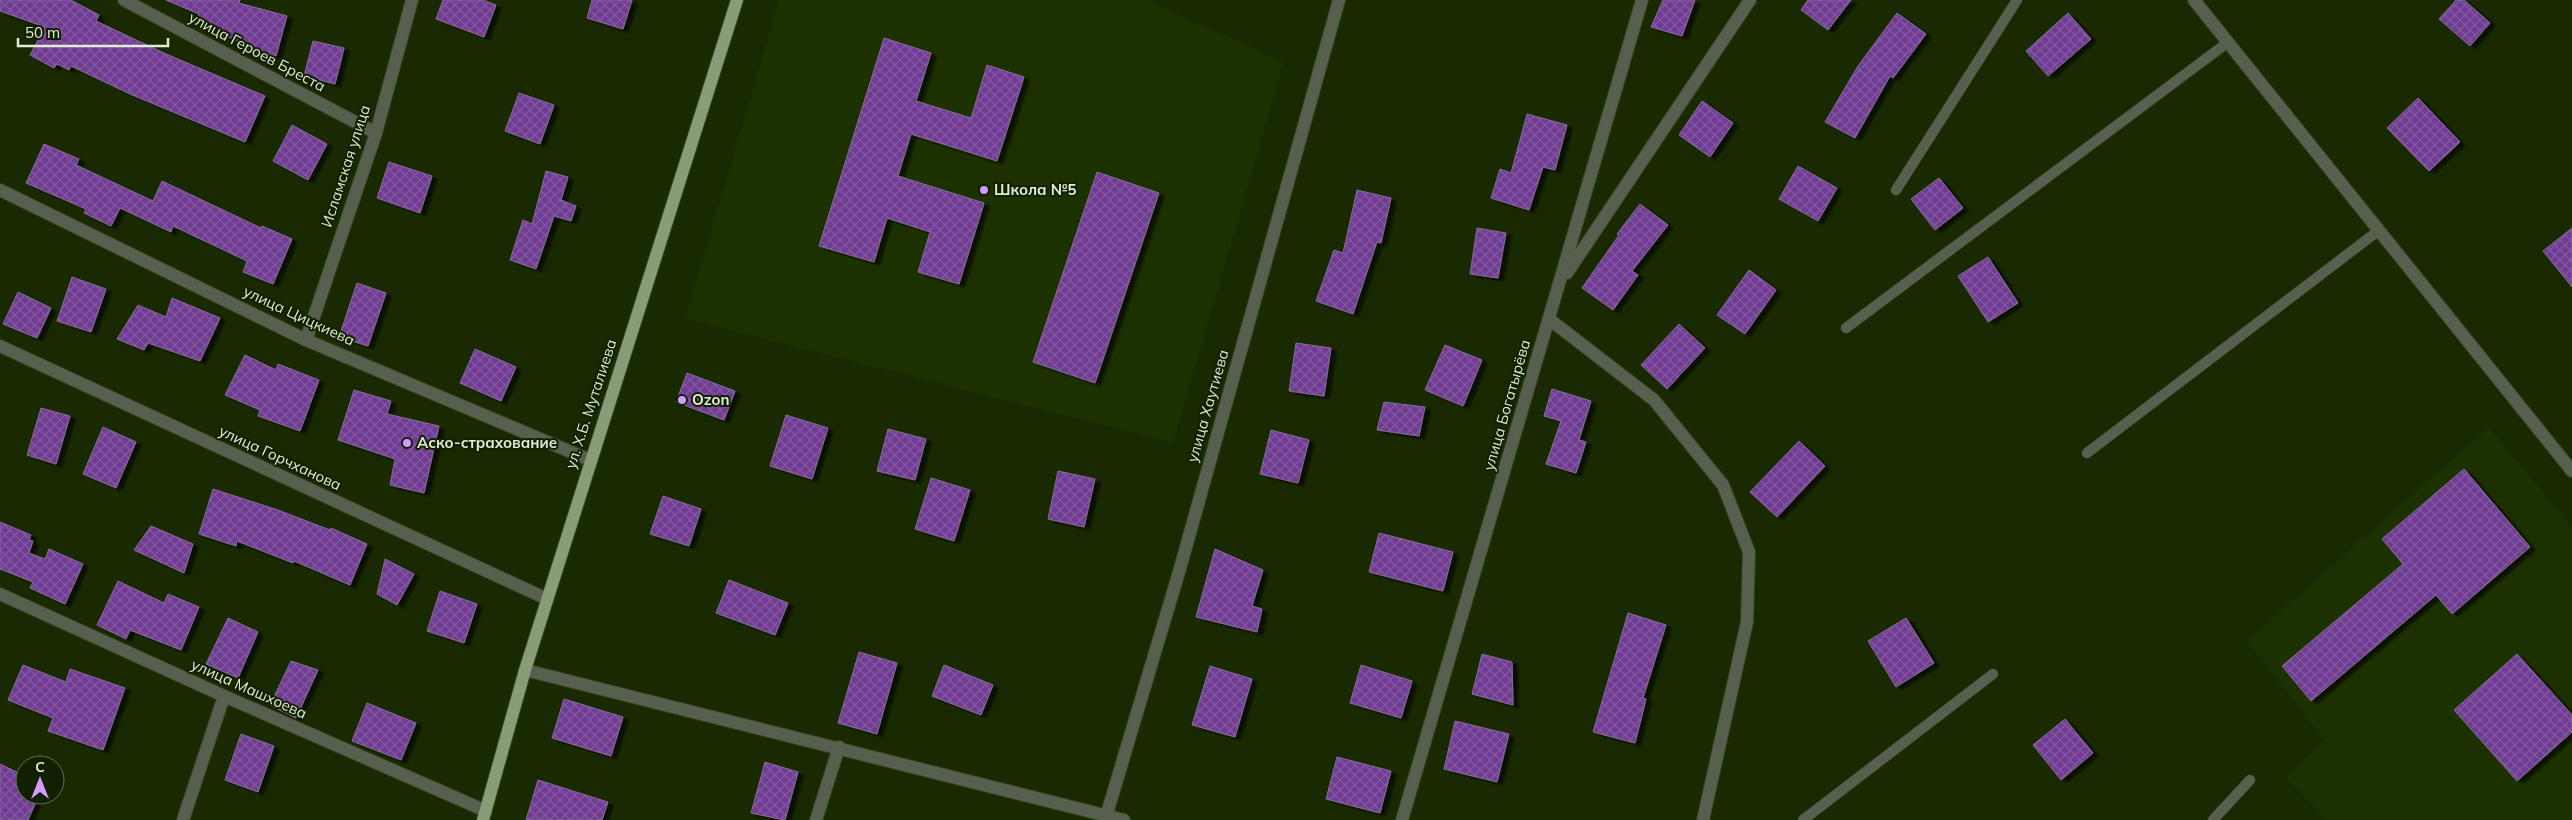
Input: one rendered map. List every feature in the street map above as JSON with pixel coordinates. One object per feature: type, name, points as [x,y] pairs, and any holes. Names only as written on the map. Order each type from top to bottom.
[{"type":"main road","name":"ул. Х.Б. Муталиева","points":[[485,816],[524,670],[737,0]]},
{"type":"street","name":"улица Героев Бреста","points":[[124,0],[376,133]]},
{"type":"street","name":"Исламская улица","points":[[306,340],[376,133],[412,0]]},
{"type":"street","name":"улица Хаутиева","points":[[1106,818],[1181,563],[1339,0]]},
{"type":"street","name":"улица Богатырёва","points":[[1402,820],[1642,0]]},
{"type":"street","points":[[1560,283],[1750,0]]},
{"type":"street","points":[[2194,0],[2572,470]]},
{"type":"street","name":"улица Цицкиева","points":[[0,190],[306,340],[590,460]]},
{"type":"street","points":[[1549,319],[1654,400],[1723,485],[1749,552],[1747,622],[1703,820]]},
{"type":"street","name":"улица Горчханова","points":[[0,346],[547,599]]},
{"type":"street","name":"улица Машхоева","points":[[0,594],[485,816]]},
{"type":"street","points":[[524,670],[839,747],[1106,818],[1124,820]]},
{"type":"street","points":[[183,820],[224,696]]},
{"type":"street","points":[[816,820],[839,747]]},
{"type":"lane","points":[[1896,190],[2017,0]]},
{"type":"lane","points":[[1846,328],[2227,43]]},
{"type":"lane","points":[[2087,453],[2378,231]]},
{"type":"lane","points":[[1803,820],[1993,674]]},
{"type":"lane","points":[[2213,820],[2250,780]]},
{"type":"shaded area","name":"Школа №5","points":[[779,0],[1146,0],[1284,62],[1173,443],[685,319]]},
{"type":"shaded area","points":[[2489,427],[2572,527],[2572,820],[2326,820],[2285,777],[2324,740],[2247,641]]},
{"type":"building","points":[[0,0],[71,0],[99,15],[96,21],[166,54],[265,96],[245,142],[130,94],[71,66],[69,70],[57,64],[54,68],[30,55],[45,27],[0,11]]},
{"type":"building","points":[[166,0],[240,0],[239,3],[287,16],[276,56],[246,48],[247,45],[196,23],[199,14]]},
{"type":"building","points":[[443,0],[483,0],[496,5],[484,37],[436,19]]},
{"type":"building","points":[[592,0],[632,0],[623,29],[587,18]]},
{"type":"building","points":[[1663,0],[1695,0],[1682,36],[1651,27]]},
{"type":"building","points":[[1808,0],[1851,0],[1828,30],[1801,10]]},
{"type":"building","points":[[2456,0],[2464,0],[2490,23],[2470,46],[2439,19]]},
{"type":"building","points":[[1897,13],[1926,34],[1893,78],[1890,76],[1855,138],[1825,122],[1858,66]]},
{"type":"building","points":[[2068,13],[2091,39],[2048,76],[2026,51]]},
{"type":"building","name":"Школа №5","points":[[884,38],[931,53],[916,101],[971,118],[987,65],[1024,77],[997,161],[911,134],[898,176],[984,203],[959,284],[918,272],[930,232],[887,218],[874,262],[819,246]]},
{"type":"building","points":[[313,41],[344,48],[335,84],[304,76]]},
{"type":"building","points":[[519,93],[554,105],[540,144],[505,131]]},
{"type":"building","points":[[2418,98],[2460,142],[2429,171],[2387,128]]},
{"type":"building","points":[[1702,101],[1733,123],[1710,157],[1679,135]]},
{"type":"building","points":[[1527,114],[1567,125],[1555,170],[1543,167],[1529,210],[1491,198],[1500,169],[1511,173]]},
{"type":"building","points":[[292,125],[327,144],[308,180],[273,161]]},
{"type":"building","points":[[44,144],[79,159],[76,165],[153,201],[162,181],[261,228],[262,226],[292,239],[273,284],[243,272],[247,261],[173,226],[171,232],[120,208],[111,226],[84,213],[86,209],[26,183]]},
{"type":"building","points":[[389,162],[432,176],[420,213],[377,198]]},
{"type":"building","points":[[1798,166],[1837,188],[1818,221],[1779,199]]},
{"type":"building","points":[[546,171],[568,177],[561,200],[576,206],[571,221],[554,216],[536,269],[510,260],[523,220],[532,224]]},
{"type":"building","points":[[1097,172],[1159,193],[1095,383],[1033,362]]},
{"type":"building","points":[[1939,178],[1963,208],[1935,230],[1911,199]]},
{"type":"building","points":[[1357,190],[1391,198],[1381,243],[1377,242],[1353,314],[1316,301],[1334,250],[1343,253]]},
{"type":"building","points":[[1640,204],[1668,225],[1632,271],[1638,275],[1613,310],[1582,288],[1619,235],[1617,234]]},
{"type":"building","points":[[1477,228],[1506,233],[1498,278],[1470,274]]},
{"type":"building","points":[[2572,228],[2572,287],[2543,251]]},
{"type":"building","points":[[1988,257],[2018,303],[1988,322],[1958,276]]},
{"type":"building","points":[[1749,270],[1776,290],[1745,334],[1717,315]]},
{"type":"building","points":[[72,277],[106,289],[91,332],[57,321]]},
{"type":"building","points":[[357,283],[386,293],[368,346],[339,337]]},
{"type":"building","points":[[18,292],[51,308],[37,338],[3,324]]},
{"type":"building","points":[[172,298],[220,318],[200,361],[148,343],[144,350],[117,339],[138,305],[166,317]]},
{"type":"building","points":[[1679,324],[1705,348],[1667,389],[1641,365]]},
{"type":"building","points":[[1296,343],[1331,348],[1324,396],[1289,391]]},
{"type":"building","points":[[1445,345],[1482,360],[1463,406],[1425,390]]},
{"type":"building","points":[[475,349],[516,367],[501,401],[460,383]]},
{"type":"building","points":[[245,355],[276,370],[278,364],[319,380],[300,431],[258,416],[260,410],[225,395]]},
{"type":"building","points":[[687,373],[735,391],[724,420],[676,402]]},
{"type":"building","points":[[1552,389],[1591,401],[1579,440],[1586,442],[1576,473],[1546,464],[1561,421],[1544,416]]},
{"type":"building","points":[[354,390],[391,401],[387,414],[439,426],[424,493],[390,485],[395,459],[338,440]]},
{"type":"building","points":[[1384,402],[1425,407],[1419,436],[1377,430]]},
{"type":"building","points":[[41,408],[70,416],[56,464],[27,455]]},
{"type":"building","points":[[786,415],[828,428],[812,479],[770,466]]},
{"type":"building","points":[[103,427],[136,442],[116,488],[83,474]]},
{"type":"building","points":[[888,429],[926,439],[915,480],[877,471]]},
{"type":"building","points":[[1271,430],[1309,440],[1298,483],[1260,474]]},
{"type":"building","points":[[1799,441],[1825,466],[1777,517],[1750,492]]},
{"type":"building","points":[[2464,469],[2530,547],[2452,614],[2436,595],[2311,701],[2282,666],[2403,564],[2382,539]]},
{"type":"building","points":[[1058,471],[1095,479],[1084,527],[1048,519]]},
{"type":"building","points":[[931,478],[970,490],[954,541],[915,529]]},
{"type":"building","points":[[213,489],[278,510],[330,530],[331,528],[367,544],[350,585],[294,561],[293,563],[237,541],[236,546],[199,534]]},
{"type":"building","points":[[663,496],[701,509],[689,546],[650,534]]},
{"type":"building","points":[[0,522],[31,535],[29,540],[33,541],[29,553],[45,559],[49,549],[83,564],[65,604],[30,588],[33,582],[0,569]]},
{"type":"building","points":[[151,526],[193,544],[184,573],[134,550]]},
{"type":"building","points":[[1379,533],[1453,552],[1443,591],[1369,572]]},
{"type":"building","points":[[1215,549],[1263,570],[1252,606],[1262,609],[1257,632],[1196,617]]},
{"type":"building","points":[[385,559],[414,574],[397,605],[377,594]]},
{"type":"building","points":[[729,580],[788,603],[775,635],[716,613]]},
{"type":"building","points":[[118,581],[164,603],[168,594],[199,607],[181,650],[130,630],[126,639],[97,625]]},
{"type":"building","points":[[440,591],[477,604],[464,643],[427,631]]},
{"type":"building","points":[[1628,613],[1666,625],[1643,698],[1646,699],[1635,743],[1593,732]]},
{"type":"building","points":[[228,618],[258,632],[238,678],[206,664]]},
{"type":"building","points":[[1906,618],[1934,663],[1896,687],[1868,641]]},
{"type":"building","points":[[859,652],[897,663],[877,734],[838,723]]},
{"type":"building","points":[[1482,654],[1512,662],[1513,705],[1472,694]]},
{"type":"building","points":[[2517,654],[2572,715],[2572,732],[2517,781],[2454,710]]},
{"type":"building","points":[[291,661],[318,670],[296,718],[270,705]]},
{"type":"building","points":[[23,665],[66,682],[70,669],[125,688],[103,750],[48,731],[53,718],[8,700]]},
{"type":"building","points":[[944,665],[993,685],[981,715],[932,696]]},
{"type":"building","points":[[1361,665],[1412,681],[1401,718],[1350,703]]},
{"type":"building","points":[[1210,666],[1252,679],[1235,737],[1192,725]]},
{"type":"building","points":[[564,699],[623,717],[611,756],[552,738]]},
{"type":"building","points":[[367,703],[416,723],[401,760],[352,741]]},
{"type":"building","points":[[2065,719],[2093,753],[2061,780],[2033,745]]},
{"type":"building","points":[[1455,721],[1509,734],[1497,782],[1444,769]]},
{"type":"building","points":[[241,734],[274,746],[258,792],[225,780]]},
{"type":"building","points":[[1337,757],[1391,771],[1380,813],[1326,799]]},
{"type":"building","points":[[765,762],[798,772],[785,820],[751,813]]},
{"type":"building","points":[[0,764],[15,771],[15,805],[35,805],[28,820],[0,820]]},
{"type":"building","points":[[538,780],[608,802],[602,820],[526,820]]},
{"type":"place","name":"Школа №5","points":[[984,190]]},
{"type":"place","name":"Ozon","points":[[682,400]]},
{"type":"place","name":"Аско-страхование","points":[[407,443]]}]
